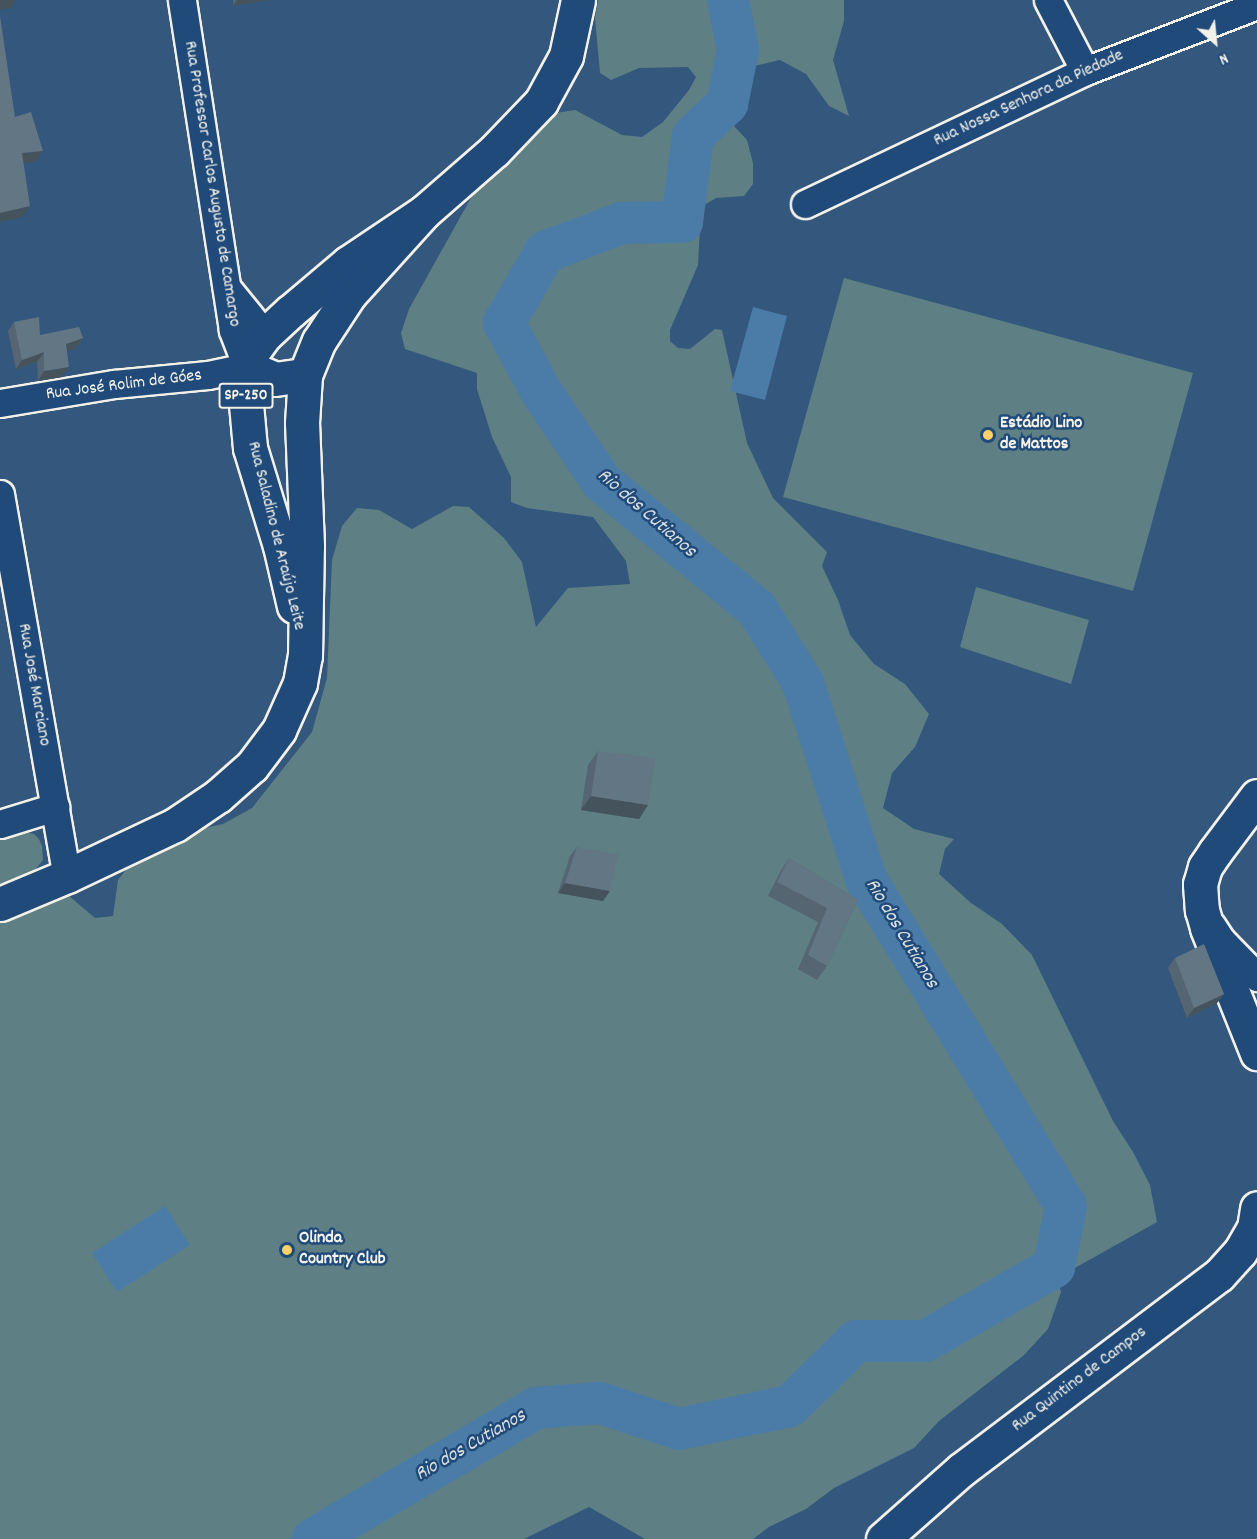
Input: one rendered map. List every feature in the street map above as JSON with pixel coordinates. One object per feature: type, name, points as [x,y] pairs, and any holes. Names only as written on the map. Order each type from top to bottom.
[{"type":"main road","name":"Rua Saladino de Araújo Leite","points":[[0,904],[67,876],[175,825],[218,796],[252,766],[279,730],[300,683],[305,656],[307,546],[302,423],[307,367],[349,295],[424,212],[494,151],[541,102],[566,56],[578,0]]},
{"type":"main road","name":"Rua Saladino de Araújo Leite","points":[[305,656],[280,546],[250,448],[246,404],[247,367],[251,354],[265,335],[348,263],[424,212]]},
{"type":"main road","points":[[247,367],[275,379],[307,367],[302,347],[293,339],[265,335]]},
{"type":"main road","points":[[1257,796],[1229,831],[1205,867],[1200,884],[1202,910],[1257,1053]]},
{"type":"main road","name":"Rua Quintino de Campos","points":[[883,1539],[961,1470],[1219,1275],[1240,1252],[1254,1228],[1257,1208]]},
{"type":"street","name":"Rua Professor Carlos Augusto de Camargo","points":[[182,0],[233,330],[247,367]]},
{"type":"street","points":[[1048,0],[1085,71]]},
{"type":"street","name":"Rua Nossa Senhora da Piedade","points":[[805,204],[1085,71],[1257,5]]},
{"type":"street","points":[[226,287],[265,335]]},
{"type":"street","name":"Rua José Rolim de Góes","points":[[0,403],[114,384],[208,375],[247,367]]},
{"type":"street","name":"Rua José Marciano","points":[[0,494],[67,876]]},
{"type":"street","points":[[0,824],[55,807]]},
{"type":"street","points":[[1202,910],[1221,940],[1257,976]]},
{"type":"green space","points":[[598,0],[844,0],[844,21],[833,60],[849,116],[829,106],[806,74],[780,60],[746,68],[725,92],[721,112],[747,140],[753,163],[753,184],[744,196],[716,198],[701,207],[698,265],[670,330],[670,341],[678,348],[690,349],[715,329],[722,330],[747,443],[773,498],[827,552],[822,566],[838,600],[850,635],[874,664],[905,684],[929,714],[915,747],[892,773],[883,808],[914,829],[954,839],[945,849],[939,874],[971,903],[1002,924],[1032,955],[1113,1121],[1150,1185],[1157,1222],[1057,1278],[1061,1292],[1048,1329],[1023,1356],[939,1421],[914,1448],[834,1488],[806,1509],[769,1527],[753,1539],[645,1539],[589,1507],[524,1539],[0,1539],[0,898],[36,890],[69,896],[95,918],[113,916],[118,880],[132,862],[167,836],[223,824],[252,808],[312,732],[327,678],[332,560],[342,526],[357,508],[379,510],[412,529],[453,506],[469,507],[504,538],[522,562],[536,627],[568,588],[630,584],[626,561],[593,517],[527,508],[511,502],[511,477],[492,437],[477,389],[477,373],[405,349],[401,333],[409,309],[472,196],[534,128],[556,113],[575,110],[622,135],[642,137],[663,122],[689,90],[696,77],[688,67],[639,68],[611,80],[600,73],[595,18]]},
{"type":"green space","name":"Estádio Lino de Mattos","points":[[844,278],[1193,373],[1133,591],[783,497]]},
{"type":"green space","points":[[976,587],[1089,620],[1071,684],[960,647]]},
{"type":"green space","points":[[20,831],[34,834],[39,839],[43,860],[34,871],[0,884],[0,838]]},
{"type":"water","points":[[753,307],[787,316],[765,400],[730,391]]},
{"type":"water","points":[[165,1206],[190,1245],[117,1292],[92,1253]]},
{"type":"building","points":[[0,16],[15,117],[31,112],[43,151],[22,153],[30,206],[0,213]]},
{"type":"building","points":[[39,317],[40,335],[79,327],[83,338],[66,344],[69,367],[44,371],[44,352],[22,360],[14,322]]},
{"type":"building","points":[[598,751],[656,758],[648,805],[591,796]]},
{"type":"building","points":[[577,847],[618,854],[610,891],[565,883]]},
{"type":"building","points":[[789,858],[858,900],[827,966],[808,955],[827,908],[777,882]]},
{"type":"building","points":[[1204,944],[1224,994],[1194,1008],[1175,958]]},
{"type":"waterway","name":"Rio dos Cutianos","points":[[313,1539],[536,1408],[600,1403],[679,1429],[790,1406],[856,1341],[925,1341],[1054,1267],[1066,1206],[866,879],[803,683],[757,609],[602,482],[542,393],[504,323],[545,252],[622,223],[682,222],[693,136],[727,104],[738,50],[728,0]]},
{"type":"place","name":"Estádio Lino de Mattos","points":[[988,435]]},
{"type":"place","name":"Olinda Country Club","points":[[287,1250]]}]
